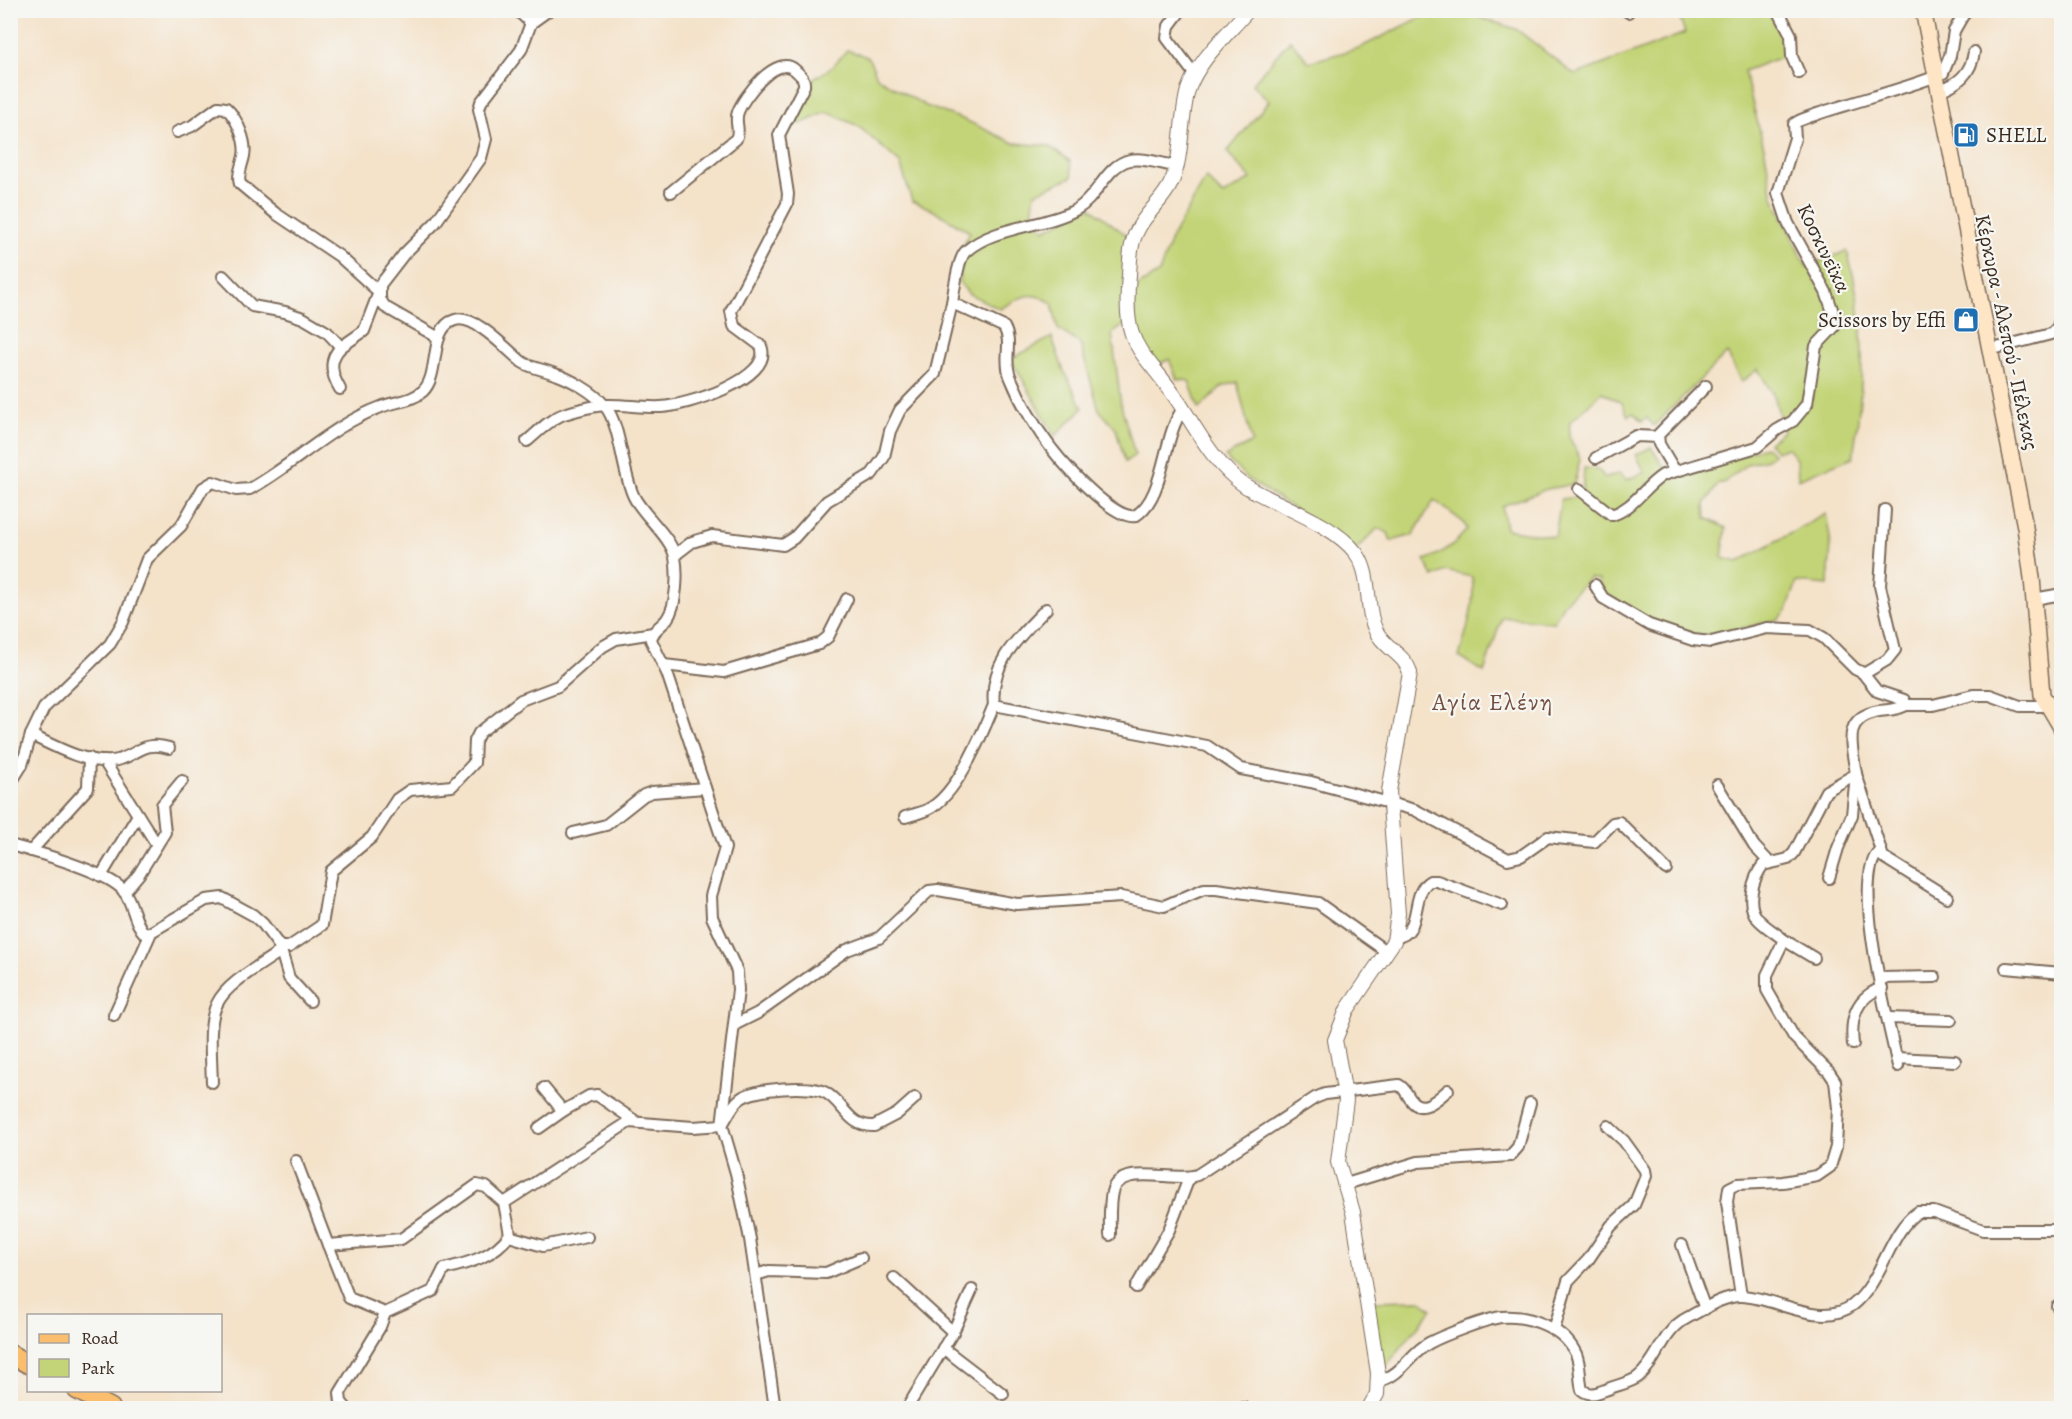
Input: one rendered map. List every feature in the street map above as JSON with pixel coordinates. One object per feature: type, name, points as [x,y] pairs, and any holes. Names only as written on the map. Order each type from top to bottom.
[{"type":"main road","name":"Κέρκυρα - Αλεπού - Πέλεκας","points":[[1923,10],[2025,527],[2041,687],[2046,706],[2061,729]]},
{"type":"main road","points":[[10,1354],[27,1363]]},
{"type":"main road","points":[[81,1392],[111,1408]]},
{"type":"street","points":[[517,10],[531,23]]},
{"type":"street","points":[[340,389],[332,370],[334,357],[341,347],[364,331],[383,278],[435,223],[481,158],[486,139],[480,104],[521,50],[531,23],[549,10]]},
{"type":"street","points":[[1181,10],[1169,26],[1167,39],[1196,75]]},
{"type":"street","points":[[1248,10],[1196,75],[1187,93],[1175,166],[1169,187],[1148,212],[1135,234],[1129,273],[1127,317],[1130,332],[1138,350],[1218,459],[1237,479],[1333,533],[1350,547],[1360,560],[1376,630],[1385,644],[1405,662],[1410,678],[1395,752],[1389,803],[1398,914],[1395,937],[1347,1010],[1335,1036],[1345,1092],[1338,1157],[1356,1227],[1378,1382],[1377,1394],[1369,1408]]},
{"type":"street","points":[[1778,10],[1791,35],[1792,57],[1799,73]]},
{"type":"street","points":[[1937,84],[1946,69],[1954,31],[1966,10]]},
{"type":"street","points":[[1937,84],[1962,80],[1974,52]]},
{"type":"street","points":[[527,441],[560,416],[604,405],[662,407],[710,396],[745,376],[762,361],[761,346],[734,326],[730,316],[787,204],[788,194],[779,135],[804,86],[803,78],[786,65],[774,67],[741,105],[736,121],[739,132],[736,139],[671,192]]},
{"type":"street","name":"Κοσκινεϊκα","points":[[1579,489],[1612,515],[1625,511],[1650,483],[1675,471],[1757,447],[1777,429],[1793,421],[1807,404],[1818,342],[1834,327],[1833,309],[1826,292],[1788,223],[1778,193],[1795,138],[1796,120],[1937,84]]},
{"type":"street","points":[[177,132],[192,126],[218,107],[226,108],[237,124],[245,148],[239,175],[240,184],[275,213],[339,256],[379,292],[382,304],[389,310],[439,338]]},
{"type":"street","points":[[675,555],[692,542],[712,536],[783,545],[794,538],[827,501],[872,474],[884,457],[890,431],[900,410],[935,374],[963,256],[969,249],[1009,231],[1061,217],[1077,209],[1092,198],[1115,168],[1127,161],[1136,160],[1175,166]]},
{"type":"street","points":[[223,276],[252,306],[303,318],[327,332],[341,347]]},
{"type":"street","points":[[952,303],[1004,327],[1008,339],[1006,359],[1010,375],[1042,434],[1064,462],[1107,504],[1122,515],[1137,515],[1147,502],[1162,471],[1174,422],[1183,409]]},
{"type":"street","points":[[1989,350],[2051,334],[2058,327],[2061,311]]},
{"type":"street","points":[[10,784],[22,765],[31,735],[44,708],[110,644],[118,633],[147,559],[184,523],[206,485],[213,482],[239,491],[250,489],[337,429],[381,407],[413,398],[428,386],[434,370],[439,338],[447,324],[453,320],[468,320],[507,346],[524,363],[564,378],[604,405],[613,423],[635,498],[675,555],[672,608],[666,621],[653,633],[616,639],[603,647],[558,686],[521,700],[479,733],[475,741],[474,763],[452,786],[410,790],[397,798],[372,837],[331,871],[322,925],[289,947],[280,949],[222,993],[215,1004],[210,1022],[212,1082]]},
{"type":"street","points":[[1658,437],[1663,428],[1706,386]]},
{"type":"street","points":[[1596,458],[1636,436],[1658,437]]},
{"type":"street","points":[[1658,437],[1675,471]]},
{"type":"street","points":[[1865,674],[1891,657],[1895,650],[1880,586],[1885,510]]},
{"type":"street","points":[[1595,585],[1603,598],[1649,625],[1693,640],[1711,642],[1767,628],[1810,630],[1824,638],[1855,669],[1865,674],[1877,691],[1904,700],[1906,705]]},
{"type":"street","points":[[2034,599],[2061,594]]},
{"type":"street","points":[[664,665],[724,672],[819,644],[828,637],[847,599]]},
{"type":"street","points":[[905,817],[929,809],[947,792],[965,767],[994,705],[992,688],[996,672],[1014,643],[1046,609]]},
{"type":"street","points":[[653,633],[652,643],[664,665],[725,848],[711,896],[712,917],[737,971],[738,990],[722,1125],[736,1173],[756,1275],[775,1408]]},
{"type":"street","points":[[1947,897],[1891,863],[1880,851],[1856,774],[1851,733],[1856,721],[1866,714],[1906,705],[1933,705],[1973,695],[1990,695],[2020,705],[2046,706]]},
{"type":"street","points":[[994,705],[1196,742],[1215,750],[1229,763],[1241,768],[1311,782],[1432,817],[1508,859],[1521,856],[1548,837],[1594,842],[1613,823],[1619,822],[1666,869]]},
{"type":"street","points":[[31,735],[89,758],[104,761],[116,760],[152,745],[170,748]]},
{"type":"street","points":[[31,851],[88,788],[89,758]]},
{"type":"street","points":[[104,761],[157,845]]},
{"type":"street","points":[[1814,958],[1784,940],[1757,918],[1751,904],[1760,870],[1769,862],[1785,860],[1792,856],[1826,791],[1856,774]]},
{"type":"street","points":[[1829,878],[1852,814],[1856,774]]},
{"type":"street","points":[[124,892],[139,874],[166,829],[162,805],[182,780]]},
{"type":"street","points":[[1717,785],[1754,846],[1769,862]]},
{"type":"street","points":[[573,833],[606,825],[644,795],[652,792],[705,788]]},
{"type":"street","points":[[101,876],[138,815]]},
{"type":"street","points":[[10,845],[101,876],[124,892],[140,930],[150,935]]},
{"type":"street","points":[[1880,851],[1872,864],[1867,895],[1897,1062],[1955,1061]]},
{"type":"street","points":[[1395,937],[1404,936],[1410,931],[1422,889],[1430,881],[1437,881],[1502,905]]},
{"type":"street","points":[[734,1026],[758,1013],[847,950],[879,938],[929,891],[938,890],[1017,904],[1121,897],[1164,906],[1204,889],[1303,900],[1318,903],[1387,952]]},
{"type":"street","points":[[114,1015],[150,935],[206,900],[222,898],[253,915],[263,924],[280,949],[289,978],[310,1001]]},
{"type":"street","points":[[1741,1296],[1727,1202],[1729,1188],[1734,1184],[1783,1182],[1822,1174],[1833,1160],[1838,1135],[1838,1095],[1832,1076],[1798,1042],[1767,990],[1767,975],[1784,940]]},
{"type":"street","points":[[2006,968],[2061,973]]},
{"type":"street","points":[[1854,1044],[1851,1029],[1858,1004],[1867,994],[1881,983],[1935,977]]},
{"type":"street","points":[[1888,1018],[1951,1020]]},
{"type":"street","points":[[1136,1287],[1169,1230],[1189,1178],[1306,1102],[1325,1094],[1399,1085],[1414,1103],[1424,1105],[1435,1102],[1448,1090]]},
{"type":"street","points":[[544,1088],[563,1111]]},
{"type":"street","points":[[722,1125],[736,1102],[753,1092],[820,1090],[832,1097],[847,1115],[869,1126],[884,1122],[915,1098]]},
{"type":"street","points":[[539,1128],[589,1096],[597,1095],[635,1121],[693,1127],[722,1125]]},
{"type":"street","points":[[1346,1184],[1418,1162],[1463,1157],[1510,1156],[1518,1147],[1530,1103]]},
{"type":"street","points":[[504,1203],[523,1188],[635,1121]]},
{"type":"street","points":[[1554,1330],[1568,1281],[1584,1265],[1611,1226],[1634,1205],[1646,1176],[1643,1166],[1622,1138],[1608,1126]]},
{"type":"street","points":[[296,1161],[349,1298],[385,1313]]},
{"type":"street","points":[[1110,1235],[1111,1196],[1118,1181],[1134,1175],[1189,1178]]},
{"type":"street","points":[[328,1245],[401,1239],[477,1185],[486,1187],[504,1203],[510,1230],[509,1236],[477,1261],[442,1271],[433,1291],[385,1313],[380,1327],[340,1393],[341,1402],[346,1408]]},
{"type":"street","points":[[1378,1382],[1396,1375],[1430,1342],[1491,1319],[1524,1318],[1554,1330],[1567,1339],[1578,1357],[1582,1390],[1594,1394],[1637,1377],[1675,1327],[1705,1309],[1741,1296],[1812,1312],[1826,1313],[1853,1305],[1875,1280],[1912,1216],[1926,1210],[1983,1230],[2061,1230]]},
{"type":"street","points":[[509,1236],[543,1246],[587,1238]]},
{"type":"street","points":[[1682,1245],[1705,1309]]},
{"type":"street","points":[[756,1275],[769,1271],[826,1273],[861,1258]]},
{"type":"street","points":[[894,1278],[953,1332]]},
{"type":"street","points":[[907,1408],[953,1332],[972,1290]]},
{"type":"street","points":[[944,1348],[1003,1394]]},
{"type":"green space","points":[[1434,11],[1459,11],[1516,29],[1575,75],[1685,33],[1677,11],[1787,11],[1776,16],[1789,36],[1789,54],[1744,71],[1764,147],[1773,197],[1806,266],[1847,251],[1858,303],[1862,354],[1860,404],[1853,457],[1798,479],[1797,461],[1788,448],[1777,451],[1768,443],[1783,431],[1775,398],[1758,369],[1741,382],[1727,353],[1654,426],[1647,418],[1642,421],[1633,413],[1628,416],[1622,403],[1602,392],[1570,422],[1569,436],[1580,459],[1574,484],[1547,489],[1502,506],[1506,529],[1555,537],[1561,499],[1582,497],[1584,468],[1598,469],[1605,478],[1620,473],[1626,480],[1645,472],[1636,455],[1651,447],[1670,476],[1765,447],[1774,454],[1767,459],[1747,464],[1724,483],[1719,483],[1705,504],[1706,518],[1726,528],[1722,558],[1738,562],[1826,514],[1831,544],[1828,585],[1797,582],[1787,610],[1779,619],[1712,636],[1672,631],[1600,591],[1599,580],[1590,578],[1564,603],[1554,622],[1502,617],[1484,672],[1459,657],[1473,597],[1472,577],[1446,571],[1433,577],[1425,560],[1458,540],[1467,529],[1463,522],[1434,500],[1413,535],[1391,541],[1388,533],[1378,528],[1357,549],[1249,480],[1225,457],[1252,442],[1237,382],[1222,387],[1199,409],[1189,381],[1177,379],[1169,359],[1157,365],[1135,333],[1133,289],[1159,273],[1171,239],[1206,178],[1223,195],[1251,179],[1227,152],[1269,101],[1252,84],[1290,40],[1309,62],[1359,48]]},
{"type":"green space","points":[[847,50],[868,57],[878,78],[926,106],[965,120],[1014,143],[1049,146],[1070,161],[1072,177],[1035,193],[1032,214],[1044,230],[1090,207],[1130,238],[1124,325],[1112,334],[1121,405],[1135,455],[1125,462],[1116,429],[1099,410],[1080,344],[1058,329],[1052,303],[1037,296],[1025,296],[1000,309],[969,294],[959,282],[962,249],[970,232],[935,211],[912,201],[900,163],[858,126],[827,112],[800,124],[785,126],[811,81],[832,67]]},
{"type":"green space","points":[[1052,337],[1063,369],[1083,408],[1055,436],[1011,359]]},
{"type":"green space","points":[[1420,1300],[1432,1309],[1382,1371],[1370,1301]]},
{"type":"place","name":"SHELL","points":[[1966,135]]},
{"type":"place","name":"Scissors by Effi","points":[[1966,320]]},
{"type":"district","name":"Αγία Ελένη","points":[[1493,702]]}]
